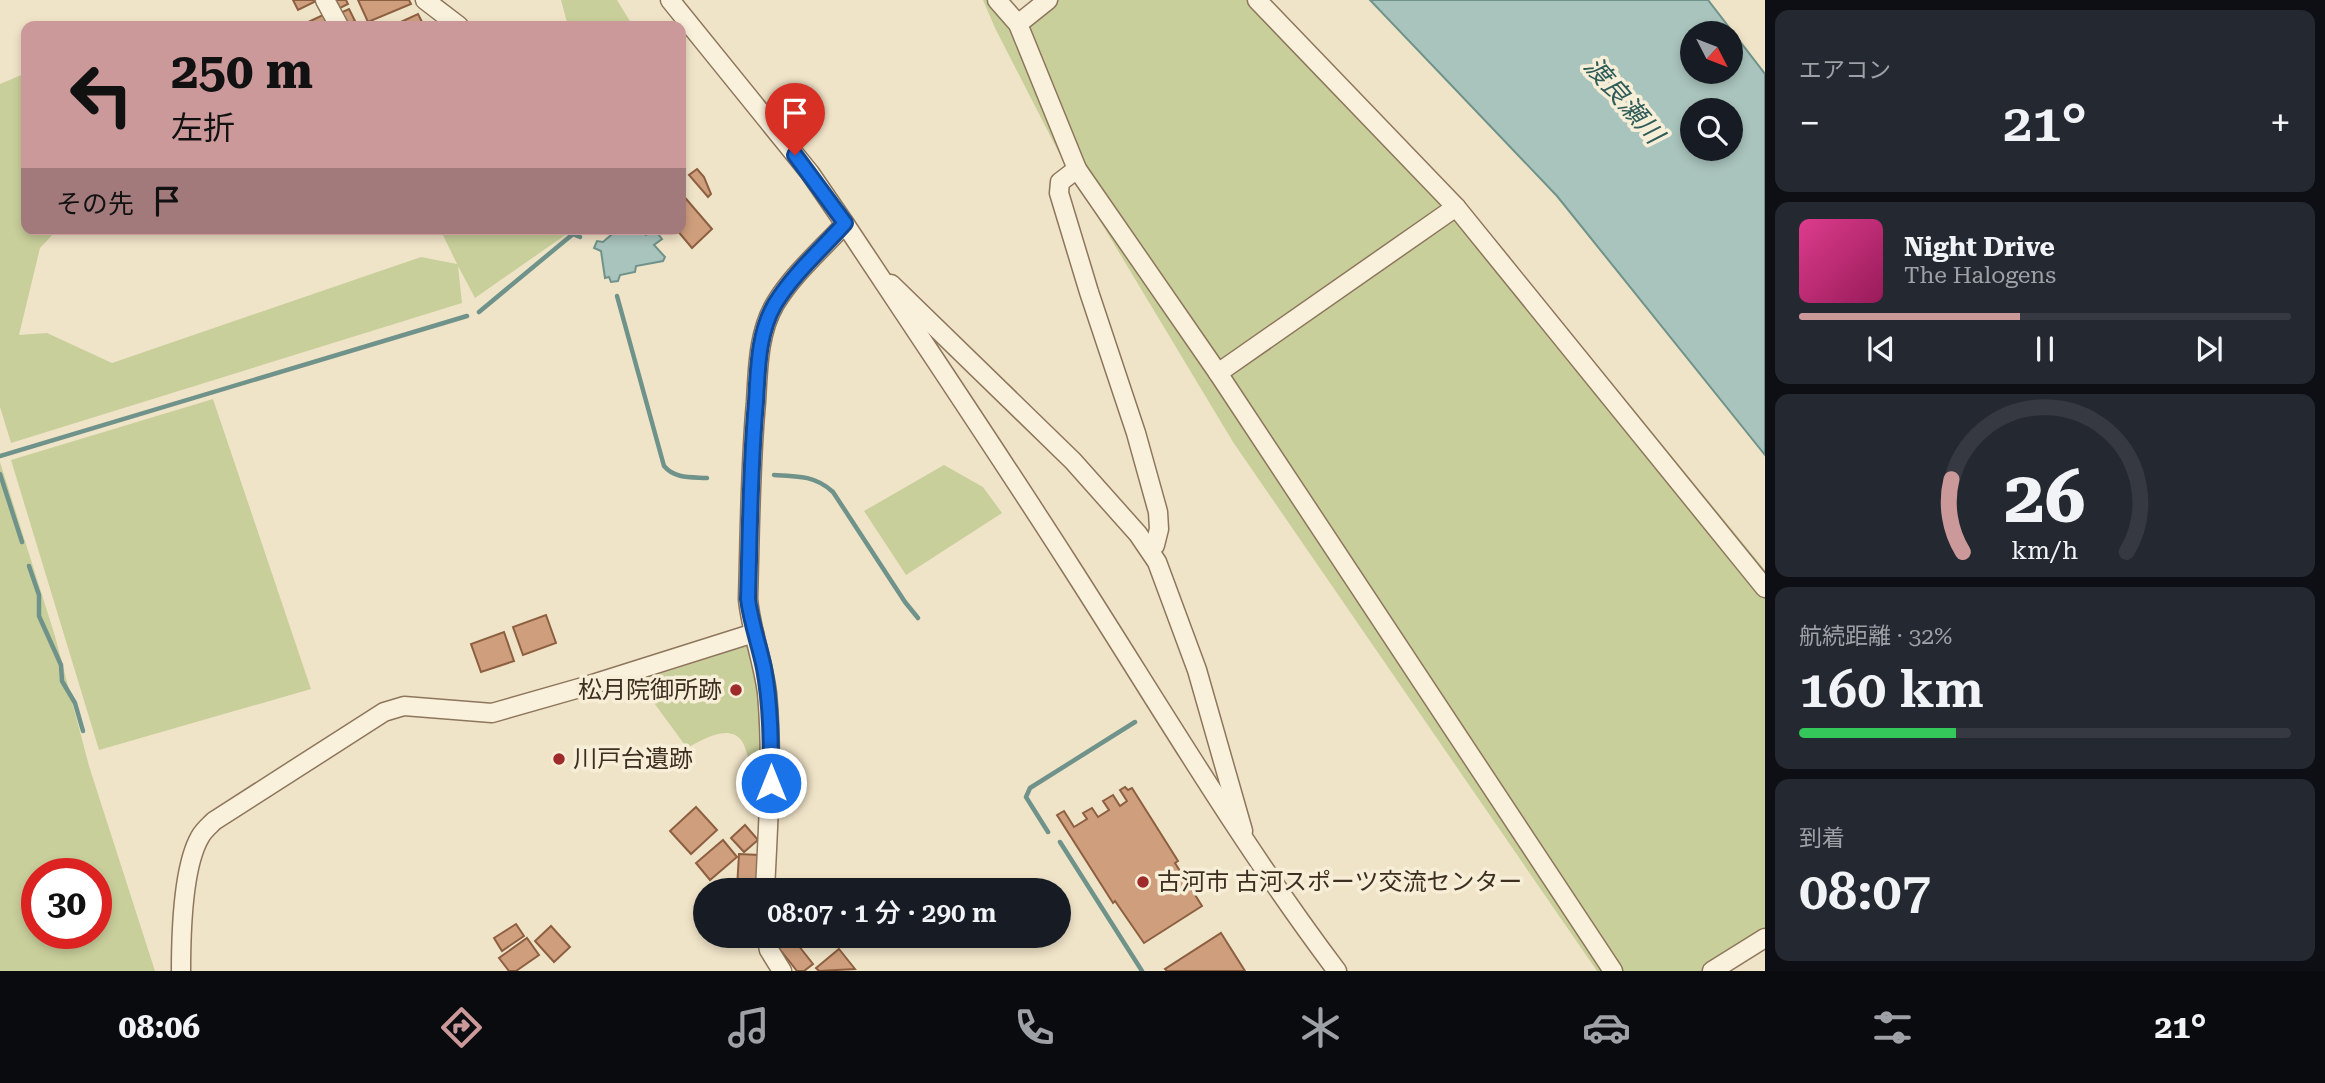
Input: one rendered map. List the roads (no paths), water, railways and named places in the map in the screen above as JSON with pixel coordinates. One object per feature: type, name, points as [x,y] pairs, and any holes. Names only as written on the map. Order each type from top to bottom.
[{"type":"street","points":[[325,0],[336,21]]},
{"type":"street","points":[[425,0],[452,21]]},
{"type":"street","points":[[670,0],[810,173],[845,223],[1070,565],[1245,842],[1286,904],[1337,971]]},
{"type":"street","points":[[997,0],[1018,24],[1077,169],[1217,373],[1613,971]]},
{"type":"street","points":[[1018,24],[1048,0]]},
{"type":"street","points":[[1257,0],[1457,207],[1765,588]]},
{"type":"street","points":[[1077,169],[1060,182],[1059,193],[1136,432],[1158,512],[1159,528],[1155,545],[1148,546]]},
{"type":"street","points":[[1217,373],[1457,207]]},
{"type":"street","points":[[766,878],[771,762],[764,667],[754,634],[748,599],[751,454],[759,356],[774,306],[786,287],[845,223]]},
{"type":"street","points":[[872,264],[1073,461],[1148,546],[1157,562],[1197,670],[1245,842]]},
{"type":"street","points":[[181,971],[189,866],[201,834],[214,821],[384,712],[404,706],[492,713],[754,634]]},
{"type":"street","points":[[1712,971],[1765,938]]},
{"type":"street","points":[[769,948],[782,971]]},
{"type":"water","name":"渡良瀬川","points":[[1370,0],[1708,0],[1724,21],[1680,21],[1680,84],[1743,84],[1743,45],[1765,74],[1765,455],[1557,196]]},
{"type":"water","points":[[611,235],[659,235],[662,239],[654,245],[665,257],[663,261],[636,266],[635,272],[620,275],[618,281],[611,282],[609,277],[605,278],[601,251],[594,248],[597,241],[603,242]]},
{"type":"waterway","points":[[479,312],[572,235]]},
{"type":"waterway","points":[[575,235],[580,237]]},
{"type":"waterway","points":[[617,296],[664,466],[678,475],[707,478]]},
{"type":"waterway","points":[[0,456],[467,316]]},
{"type":"waterway","points":[[0,474],[22,542]]},
{"type":"waterway","points":[[774,475],[813,480],[833,492],[918,618]]},
{"type":"waterway","points":[[29,566],[39,595],[39,616],[61,665],[62,681],[75,703],[83,731]]},
{"type":"waterway","points":[[1048,832],[1026,797],[1030,788],[1135,722]]},
{"type":"waterway","points":[[1060,842],[1142,971]]},
{"type":"place","name":"松月院御所跡","points":[[736,690]]},
{"type":"place","name":"川戸台遺跡","points":[[559,759]]},
{"type":"place","name":"古河市 古河スポーツ交流センター","points":[[1143,882]]}]
